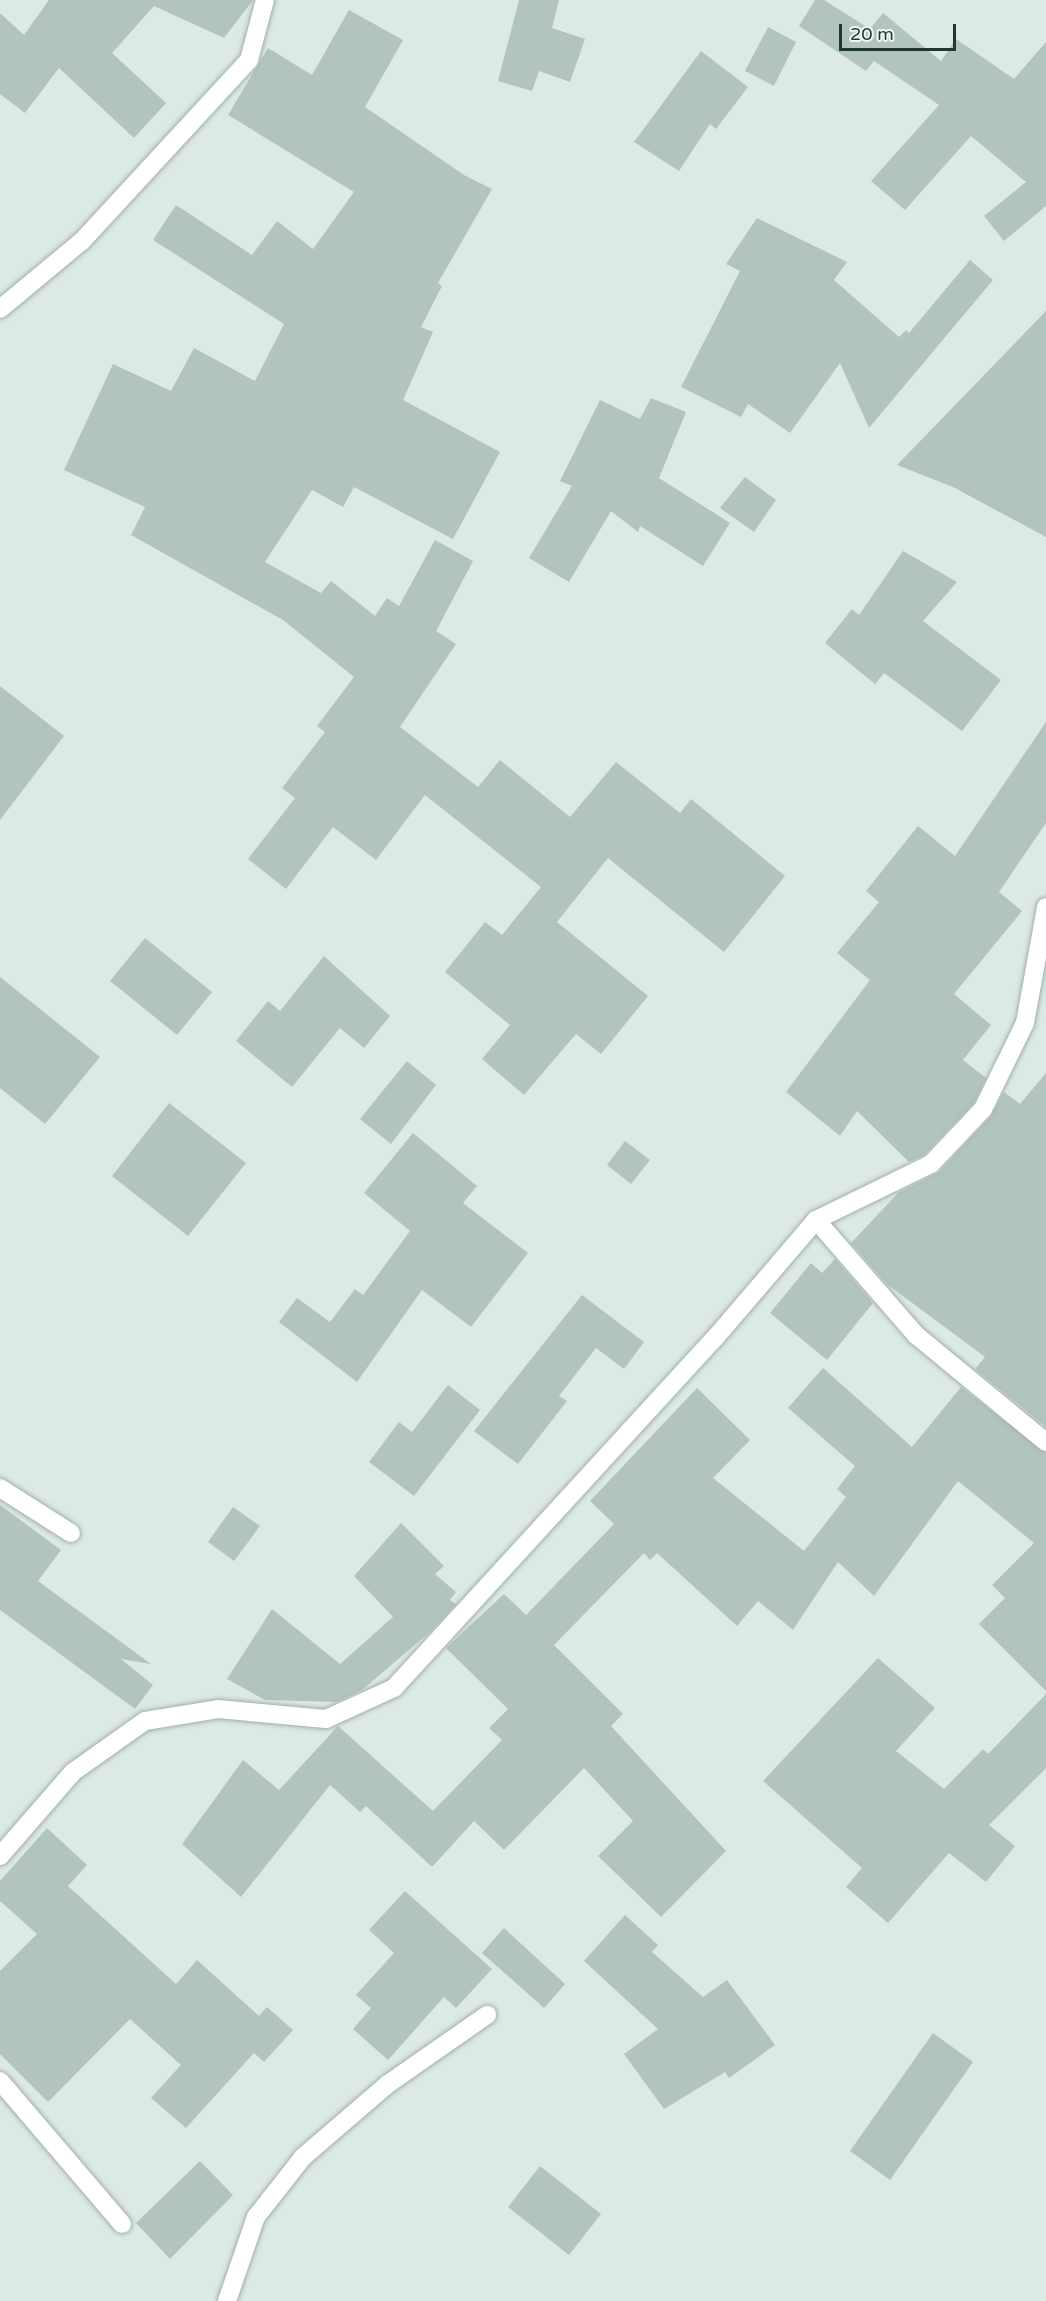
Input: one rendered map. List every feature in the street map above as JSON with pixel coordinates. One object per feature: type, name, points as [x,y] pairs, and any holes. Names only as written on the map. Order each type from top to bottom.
[{"type":"street","points":[[0,309],[82,241],[249,60],[265,0]]},
{"type":"street","points":[[0,1856],[73,1772],[145,1721],[218,1709],[326,1719],[394,1688],[715,1338],[816,1220],[931,1164],[983,1110],[1025,1023],[1044,931],[1046,907]]},
{"type":"street","points":[[816,1220],[916,1335],[1046,1442]]},
{"type":"street","points":[[0,1488],[71,1533]]},
{"type":"street","points":[[226,2301],[256,2217],[303,2157],[388,2084],[487,2015]]},
{"type":"street","points":[[0,2081],[122,2224]]},
{"type":"building","points":[[49,0],[253,0],[224,38],[154,6],[112,53],[166,103],[134,138],[59,68],[25,113],[0,94],[0,13],[24,35]]},
{"type":"building","points":[[519,0],[559,0],[552,28],[585,39],[570,82],[539,71],[532,91],[498,81]]},
{"type":"building","points":[[815,0],[824,0],[870,29],[883,13],[941,61],[956,39],[1014,79],[1046,42],[1046,206],[1004,241],[984,216],[1026,182],[971,136],[905,210],[871,181],[939,105],[874,61],[866,71],[799,26]]},
{"type":"building","points":[[349,10],[403,40],[365,107],[464,175],[492,189],[438,283],[442,286],[421,327],[433,332],[403,400],[500,452],[453,539],[354,487],[343,507],[312,490],[265,562],[321,593],[331,581],[375,616],[387,598],[399,606],[435,540],[473,561],[436,631],[456,644],[400,727],[478,787],[500,760],[570,817],[616,762],[680,813],[691,799],[785,876],[724,952],[608,858],[557,922],[648,996],[601,1054],[576,1034],[524,1095],[482,1059],[510,1025],[445,972],[485,922],[502,935],[541,887],[425,795],[376,860],[333,827],[286,889],[248,859],[295,798],[282,788],[325,732],[317,726],[354,677],[283,620],[131,535],[145,507],[64,470],[113,364],[171,391],[194,348],[255,381],[284,324],[153,240],[176,205],[252,255],[277,221],[313,249],[354,192],[228,115],[268,48],[312,75]]},
{"type":"building","points":[[768,27],[796,42],[774,86],[745,71]]},
{"type":"building","points":[[701,51],[748,87],[716,129],[710,124],[679,171],[634,142]]},
{"type":"building","points":[[757,218],[847,262],[834,280],[899,337],[906,330],[909,333],[970,260],[993,280],[869,428],[840,363],[790,433],[748,404],[741,417],[681,387],[740,271],[726,264]]},
{"type":"building","points":[[1046,311],[1046,537],[953,487],[897,465]]},
{"type":"building","points":[[651,398],[686,412],[659,478],[730,523],[703,566],[640,526],[638,532],[611,511],[569,582],[529,558],[572,486],[560,481],[600,400],[640,419]]},
{"type":"building","points":[[745,477],[776,500],[754,532],[720,508]]},
{"type":"building","points":[[903,551],[957,582],[923,621],[1001,680],[962,731],[884,673],[875,684],[825,643],[852,609],[859,615]]},
{"type":"building","points":[[0,686],[64,736],[0,820]]},
{"type":"building","points":[[1046,722],[1046,823],[999,892],[1022,911],[954,994],[991,1025],[963,1060],[986,1078],[974,1103],[924,1155],[909,1162],[857,1111],[840,1136],[786,1092],[870,980],[837,953],[879,902],[866,891],[918,826],[955,856]]},
{"type":"building","points":[[145,938],[212,992],[177,1035],[110,981]]},
{"type":"building","points":[[324,956],[390,1016],[364,1048],[340,1028],[292,1087],[236,1041],[268,1001],[280,1011]]},
{"type":"building","points":[[0,977],[100,1057],[45,1124],[0,1088]]},
{"type":"building","points":[[407,1061],[436,1085],[391,1144],[360,1119]]},
{"type":"building","points":[[1046,1073],[1046,1427],[975,1369],[985,1357],[888,1285],[851,1243],[898,1193],[939,1172],[991,1116],[1004,1092],[1020,1104]]},
{"type":"building","points":[[169,1103],[246,1163],[188,1236],[112,1176]]},
{"type":"building","points":[[413,1133],[477,1186],[463,1203],[528,1253],[471,1327],[422,1290],[357,1382],[279,1322],[297,1298],[330,1322],[355,1289],[363,1295],[410,1231],[364,1193]]},
{"type":"building","points":[[625,1141],[650,1160],[631,1184],[607,1165]]},
{"type":"building","points":[[835,1259],[873,1303],[827,1360],[770,1313],[811,1263],[822,1273]]},
{"type":"building","points":[[582,1295],[644,1342],[624,1369],[596,1348],[559,1396],[567,1401],[518,1464],[474,1431]]},
{"type":"building","points":[[823,1368],[912,1447],[961,1387],[1046,1453],[1046,1691],[979,1624],[1005,1598],[992,1585],[1034,1543],[958,1481],[874,1596],[838,1562],[793,1630],[758,1601],[737,1626],[657,1553],[650,1560],[644,1553],[554,1645],[623,1714],[611,1726],[726,1851],[661,1917],[598,1856],[633,1821],[584,1768],[504,1850],[474,1821],[432,1867],[366,1806],[360,1812],[330,1785],[241,1897],[182,1844],[243,1760],[279,1790],[338,1726],[433,1811],[502,1740],[489,1728],[508,1709],[446,1648],[504,1594],[526,1615],[614,1524],[590,1501],[697,1388],[750,1440],[713,1478],[804,1551],[846,1497],[837,1489],[855,1466],[788,1408]]},
{"type":"building","points":[[448,1385],[480,1410],[414,1496],[369,1462],[399,1422],[412,1432]]},
{"type":"building","points":[[0,1505],[61,1550],[38,1581],[151,1664],[121,1659],[153,1685],[135,1709],[0,1610]]},
{"type":"building","points":[[233,1507],[260,1526],[234,1561],[208,1542]]},
{"type":"building","points":[[401,1523],[444,1566],[435,1574],[456,1592],[450,1600],[456,1604],[430,1632],[362,1690],[337,1702],[265,1700],[227,1679],[272,1609],[340,1664],[393,1617],[354,1576]]},
{"type":"building","points":[[878,1658],[935,1708],[896,1751],[944,1789],[983,1749],[988,1754],[1046,1694],[1046,1768],[989,1825],[1015,1846],[986,1882],[949,1853],[888,1923],[846,1887],[862,1868],[763,1781]]},
{"type":"building","points":[[47,1828],[87,1865],[68,1886],[176,1984],[197,1960],[259,2016],[267,2007],[293,2030],[264,2062],[254,2053],[186,2128],[151,2098],[181,2065],[130,2019],[48,2102],[0,2054],[0,1971],[37,1934],[0,1901],[0,1881]]},
{"type":"building","points":[[405,1891],[492,1969],[456,2008],[444,1997],[388,2060],[353,2029],[371,2008],[356,1995],[394,1953],[369,1930]]},
{"type":"building","points":[[625,1915],[658,1945],[652,1952],[703,1997],[727,1980],[775,2045],[729,2078],[725,2072],[664,2109],[624,2054],[658,2029],[584,1961]]},
{"type":"building","points":[[504,1928],[565,1984],[544,2008],[482,1953]]},
{"type":"building","points":[[933,2033],[973,2062],[890,2180],[850,2151]]},
{"type":"building","points":[[200,2161],[233,2195],[170,2259],[136,2223]]},
{"type":"building","points":[[540,2166],[601,2214],[569,2255],[508,2207]]}]
